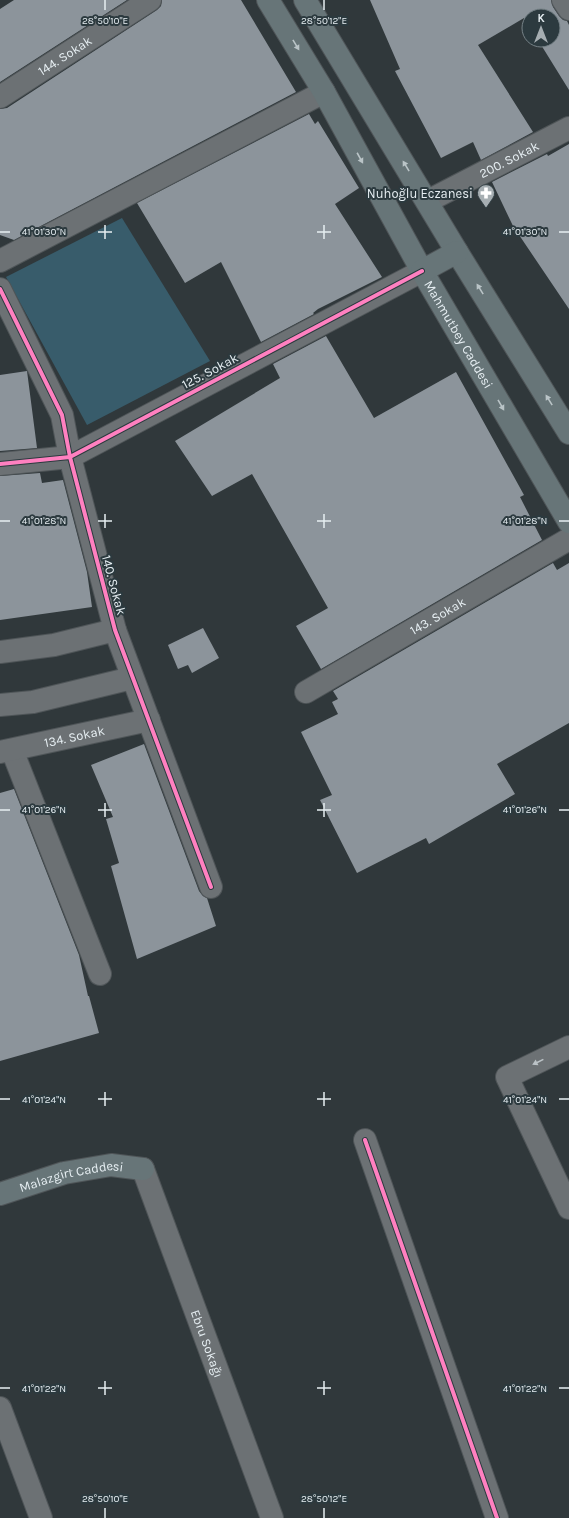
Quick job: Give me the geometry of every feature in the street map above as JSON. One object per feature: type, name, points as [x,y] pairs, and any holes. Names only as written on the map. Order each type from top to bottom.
[{"type":"main road","name":"Mahmutbey Caddesi","points":[[268,0],[324,92],[422,271],[569,522]]},
{"type":"main road","points":[[306,0],[569,433]]},
{"type":"main road","points":[[422,271],[458,252]]},
{"type":"main road","name":"Malazgirt Caddesi","points":[[0,1194],[64,1173],[112,1165],[143,1169]]},
{"type":"street","name":"144. Sokak","points":[[0,97],[150,0]]},
{"type":"street","points":[[563,0],[569,10]]},
{"type":"street","points":[[0,261],[324,92]]},
{"type":"street","name":"200. Sokak","points":[[428,200],[569,128]]},
{"type":"street","name":"125. Sokak","points":[[0,464],[70,456],[422,271]]},
{"type":"street","name":"140. Sokak","points":[[0,289],[62,415],[70,456],[115,630],[211,887]]},
{"type":"street","name":"143. Sokak","points":[[306,692],[569,539]]},
{"type":"street","points":[[0,652],[54,645],[115,630]]},
{"type":"street","points":[[0,705],[33,702],[132,678]]},
{"type":"street","name":"134. Sokak","points":[[6,751],[149,720]]},
{"type":"street","points":[[6,751],[100,974]]},
{"type":"street","points":[[569,1047],[507,1077],[569,1208]]},
{"type":"street","points":[[365,1140],[497,1518]]},
{"type":"street","name":"Ebru Sokağı","points":[[143,1169],[272,1518]]},
{"type":"street","points":[[0,1408],[41,1518]]},
{"type":"shaded area","points":[[122,218],[210,361],[87,425],[6,277]]},
{"type":"building","points":[[14,0],[127,0],[0,82],[0,9]]},
{"type":"building","points":[[162,0],[241,0],[296,92],[14,240],[0,235],[0,109],[7,108],[157,10],[161,6]]},
{"type":"building","points":[[370,0],[551,0],[554,8],[521,8],[521,20],[478,45],[533,132],[481,160],[473,142],[441,158],[395,71],[400,69]]},
{"type":"building","points":[[561,18],[567,21],[569,25],[569,90],[543,48],[561,48]]},
{"type":"building","points":[[309,114],[315,124],[318,121],[359,188],[335,204],[382,277],[318,309],[313,313],[314,314],[261,342],[221,262],[185,283],[137,203]]},
{"type":"building","points":[[569,144],[569,309],[513,226],[492,182],[547,154],[548,156]]},
{"type":"building","points":[[326,336],[374,418],[456,372],[524,495],[520,497],[542,540],[321,669],[296,626],[328,608],[252,474],[212,496],[175,441],[280,378],[273,364]]},
{"type":"building","points":[[27,371],[37,448],[0,451],[0,375]]},
{"type":"building","points":[[40,473],[42,483],[63,480],[87,572],[92,607],[0,620],[0,476]]},
{"type":"building","points":[[553,563],[557,570],[569,563],[569,723],[497,764],[515,794],[429,844],[426,838],[357,873],[320,800],[332,795],[301,732],[338,714],[332,702],[338,699],[333,691]]},
{"type":"building","points":[[203,628],[219,658],[192,673],[188,665],[178,669],[168,645]]},
{"type":"building","points":[[144,744],[199,891],[207,898],[216,926],[137,959],[111,866],[119,863],[106,819],[113,817],[91,765]]},
{"type":"building","points":[[14,789],[79,955],[88,996],[99,1033],[0,1061],[0,793]]},
{"type":"cycle path","points":[[0,464],[70,457],[422,271]]},
{"type":"cycle path","points":[[0,289],[62,415],[70,457],[115,630],[211,887]]},
{"type":"cycle path","points":[[365,1140],[497,1518]]},
{"type":"place","name":"Nuhoğlu Eczanesi","points":[[486,208]]}]
